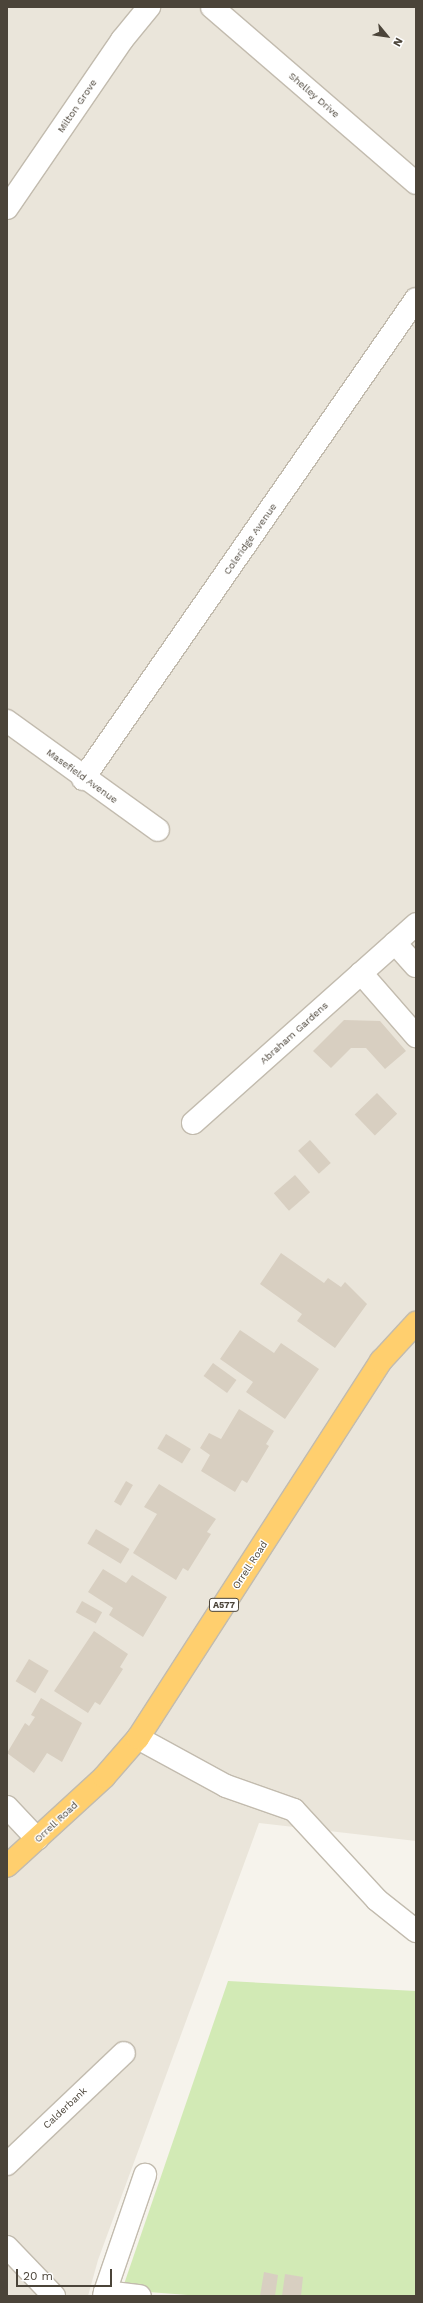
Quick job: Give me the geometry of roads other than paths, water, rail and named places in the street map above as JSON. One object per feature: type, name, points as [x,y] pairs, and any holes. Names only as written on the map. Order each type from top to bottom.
[{"type":"highway","name":"Orrell Road","points":[[7,1866],[104,1777],[138,1738],[381,1361],[416,1324]]},
{"type":"street","name":"Milton Grove","points":[[7,208],[126,34],[149,7]]},
{"type":"street","name":"Shelley Drive","points":[[212,7],[416,184]]},
{"type":"street","name":"Coleridge Avenue","points":[[83,779],[416,299]]},
{"type":"street","name":"Masefield Avenue","points":[[7,721],[83,779],[158,830]]},
{"type":"street","name":"Abraham Gardens","points":[[193,1123],[416,924]]},
{"type":"street","points":[[395,943],[416,966]]},
{"type":"street","points":[[361,974],[416,1036]]},
{"type":"street","points":[[138,1738],[226,1786],[294,1810],[377,1900],[416,1932]]},
{"type":"street","points":[[7,1807],[37,1839]]},
{"type":"street","name":"Calderbank","points":[[7,2164],[124,2053]]},
{"type":"street","points":[[140,2296],[105,2294],[144,2175]]},
{"type":"street","points":[[7,2247],[54,2296]]}]
